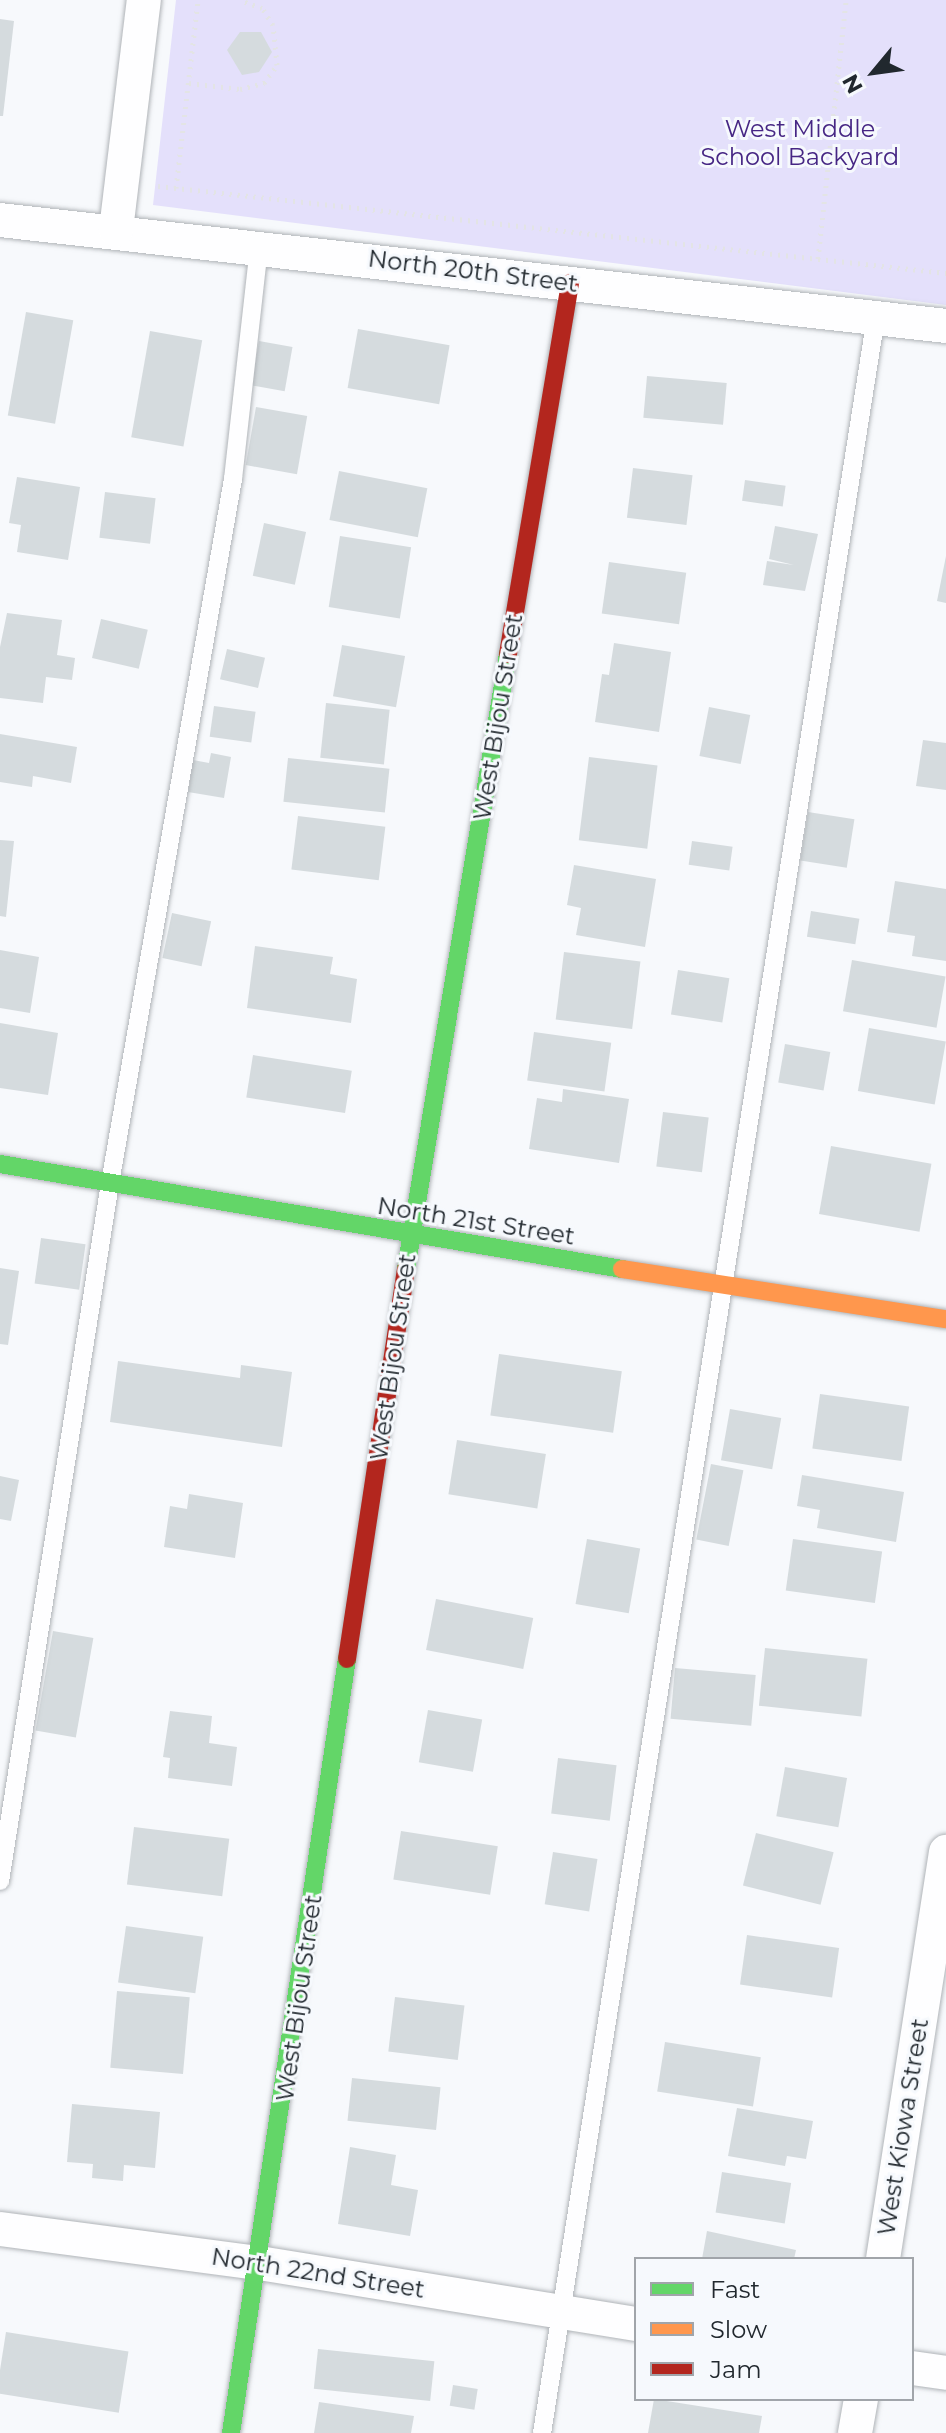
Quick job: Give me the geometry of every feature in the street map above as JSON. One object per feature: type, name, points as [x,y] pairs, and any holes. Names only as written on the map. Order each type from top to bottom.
[{"type":"street","points":[[116,230],[144,0]]},
{"type":"street","name":"North 20th Street","points":[[0,220],[259,246],[946,326]]},
{"type":"street","name":"West Bijou Street","points":[[231,2433],[259,2263],[411,1236],[570,283]]},
{"type":"street","name":"North 21st Street","points":[[0,1164],[411,1236],[946,1319]]},
{"type":"street","name":"West Kiowa Street","points":[[883,2257],[946,1852]]},
{"type":"street","name":"North 22nd Street","points":[[0,2229],[259,2263],[634,2324]]},
{"type":"street","points":[[914,2368],[946,2373]]},
{"type":"street","points":[[855,2433],[861,2401]]},
{"type":"lane","points":[[0,1881],[110,1183],[233,479],[259,246]]},
{"type":"lane","points":[[542,2433],[726,1285],[876,318]]},
{"type":"path","points":[[176,188],[198,0]]},
{"type":"path","points":[[188,83],[240,89],[264,83],[277,65],[273,25],[262,8],[240,0]]},
{"type":"path","points":[[818,259],[846,0]]},
{"type":"path","points":[[122,180],[946,273]]},
{"type":"green space","name":"West Middle School Backyard","points":[[176,0],[946,0],[946,305],[153,205]]},
{"type":"building","points":[[0,19],[14,21],[3,116],[0,116]]},
{"type":"building","points":[[240,32],[261,32],[272,52],[259,72],[242,75],[227,50]]},
{"type":"building","points":[[26,312],[73,320],[55,424],[8,415]]},
{"type":"building","points":[[358,329],[450,345],[439,404],[348,388]]},
{"type":"building","points":[[150,331],[202,340],[183,447],[131,437]]},
{"type":"building","points":[[259,341],[292,347],[285,391],[251,385]]},
{"type":"building","points":[[647,376],[727,383],[723,425],[643,418]]},
{"type":"building","points":[[256,407],[307,416],[297,474],[246,465]]},
{"type":"building","points":[[633,468],[693,475],[686,525],[627,518]]},
{"type":"building","points":[[339,471],[427,488],[418,537],[329,520]]},
{"type":"building","points":[[17,477],[80,487],[68,560],[17,552],[21,525],[9,523]]},
{"type":"building","points":[[745,480],[786,486],[783,507],[742,501]]},
{"type":"building","points":[[105,492],[156,498],[150,544],[99,538]]},
{"type":"building","points":[[264,523],[306,532],[295,585],[253,576]]},
{"type":"building","points":[[775,526],[818,534],[805,591],[763,585],[767,561],[794,565],[769,559]]},
{"type":"building","points":[[340,536],[411,547],[400,618],[329,607]]},
{"type":"building","points":[[946,556],[946,603],[937,601]]},
{"type":"building","points":[[609,562],[686,573],[679,624],[602,613]]},
{"type":"building","points":[[7,613],[62,620],[57,655],[75,658],[72,680],[46,677],[43,703],[0,698],[0,647]]},
{"type":"building","points":[[101,619],[148,630],[139,669],[92,658]]},
{"type":"building","points":[[614,643],[671,652],[659,732],[595,722],[602,674],[609,675]]},
{"type":"building","points":[[342,645],[405,656],[396,707],[333,696]]},
{"type":"building","points":[[227,649],[265,658],[258,688],[220,679]]},
{"type":"building","points":[[326,703],[390,710],[384,764],[320,758]]},
{"type":"building","points":[[214,706],[256,712],[251,743],[210,737]]},
{"type":"building","points":[[709,707],[750,715],[741,764],[699,756]]},
{"type":"building","points":[[0,734],[77,747],[71,783],[33,776],[32,787],[0,782]]},
{"type":"building","points":[[923,740],[946,743],[946,790],[916,786]]},
{"type":"building","points":[[211,753],[231,757],[224,798],[188,792],[193,760],[209,763]]},
{"type":"building","points":[[589,757],[657,765],[647,849],[579,840]]},
{"type":"building","points":[[288,758],[389,769],[385,812],[283,802]]},
{"type":"building","points":[[808,812],[854,819],[847,868],[800,860]]},
{"type":"building","points":[[298,816],[385,827],[379,880],[291,870]]},
{"type":"building","points":[[0,840],[14,841],[6,917],[0,916]]},
{"type":"building","points":[[692,841],[733,847],[729,870],[689,865]]},
{"type":"building","points":[[574,865],[656,879],[645,947],[576,935],[581,908],[567,905]]},
{"type":"building","points":[[895,881],[946,889],[946,961],[912,956],[915,936],[887,932]]},
{"type":"building","points":[[811,911],[859,919],[855,944],[807,937]]},
{"type":"building","points":[[172,913],[211,921],[202,966],[162,958]]},
{"type":"building","points":[[255,946],[333,957],[330,974],[357,979],[351,1023],[247,1008]]},
{"type":"building","points":[[0,950],[39,957],[30,1013],[0,1008]]},
{"type":"building","points":[[564,952],[640,961],[632,1029],[556,1019]]},
{"type":"building","points":[[852,960],[946,976],[937,1028],[843,1011]]},
{"type":"building","points":[[678,970],[729,978],[722,1023],[671,1014]]},
{"type":"building","points":[[0,1023],[58,1033],[48,1095],[0,1088]]},
{"type":"building","points":[[869,1028],[946,1042],[935,1105],[858,1091]]},
{"type":"building","points":[[534,1032],[611,1043],[604,1091],[527,1081]]},
{"type":"building","points":[[785,1044],[830,1052],[824,1090],[778,1082]]},
{"type":"building","points":[[253,1055],[352,1071],[345,1113],[246,1097]]},
{"type":"building","points":[[563,1089],[629,1099],[619,1163],[529,1149],[537,1098],[562,1102]]},
{"type":"building","points":[[663,1112],[709,1118],[702,1172],[656,1167]]},
{"type":"building","points":[[831,1146],[931,1164],[919,1232],[819,1214]]},
{"type":"building","points":[[41,1238],[86,1244],[79,1290],[35,1284]]},
{"type":"building","points":[[0,1268],[19,1271],[8,1345],[0,1344]]},
{"type":"building","points":[[499,1354],[622,1371],[613,1433],[490,1415]]},
{"type":"building","points":[[118,1361],[240,1378],[241,1365],[292,1372],[282,1447],[110,1422]]},
{"type":"building","points":[[820,1394],[909,1407],[901,1461],[812,1448]]},
{"type":"building","points":[[730,1409],[781,1418],[772,1469],[721,1460]]},
{"type":"building","points":[[457,1440],[546,1454],[537,1508],[448,1494]]},
{"type":"building","points":[[711,1464],[743,1470],[729,1546],[696,1540]]},
{"type":"building","points":[[802,1475],[904,1492],[896,1542],[817,1528],[820,1510],[797,1506]]},
{"type":"building","points":[[0,1476],[19,1480],[11,1521],[0,1519]]},
{"type":"building","points":[[189,1494],[243,1503],[235,1558],[164,1547],[170,1506],[187,1509]]},
{"type":"building","points":[[587,1539],[640,1548],[629,1613],[576,1604]]},
{"type":"building","points":[[793,1539],[882,1552],[875,1603],[786,1590]]},
{"type":"building","points":[[436,1599],[533,1618],[523,1669],[426,1650]]},
{"type":"building","points":[[53,1631],[93,1638],[76,1738],[35,1730]]},
{"type":"building","points":[[765,1648],[867,1659],[861,1716],[759,1706]]},
{"type":"building","points":[[675,1668],[756,1675],[751,1726],[671,1719]]},
{"type":"building","points":[[428,1710],[482,1720],[473,1772],[419,1762]]},
{"type":"building","points":[[170,1711],[212,1716],[209,1743],[237,1747],[232,1786],[168,1778],[170,1758],[163,1757]]},
{"type":"building","points":[[558,1758],[617,1765],[610,1821],[551,1814]]},
{"type":"building","points":[[785,1767],[847,1778],[838,1827],[776,1816]]},
{"type":"building","points":[[134,1827],[229,1839],[222,1896],[127,1885]]},
{"type":"building","points":[[401,1831],[498,1846],[490,1895],[393,1879]]},
{"type":"building","points":[[756,1833],[834,1852],[821,1905],[743,1885]]},
{"type":"building","points":[[553,1852],[597,1859],[589,1911],[545,1904]]},
{"type":"building","points":[[126,1926],[203,1937],[195,1993],[118,1982]]},
{"type":"building","points":[[747,1935],[839,1948],[832,1997],[740,1985]]},
{"type":"building","points":[[117,1991],[190,1997],[183,2074],[110,2068]]},
{"type":"building","points":[[395,1997],[464,2006],[458,2060],[388,2052]]},
{"type":"building","points":[[665,2042],[761,2057],[753,2107],[657,2091]]},
{"type":"building","points":[[352,2078],[441,2087],[436,2130],[348,2121]]},
{"type":"building","points":[[72,2104],[160,2112],[155,2168],[124,2165],[123,2181],[92,2178],[93,2164],[67,2162]]},
{"type":"building","points":[[737,2108],[813,2121],[806,2159],[787,2156],[785,2166],[728,2156]]},
{"type":"building","points":[[350,2147],[396,2155],[391,2185],[418,2190],[410,2236],[338,2224]]},
{"type":"building","points":[[722,2172],[791,2183],[785,2223],[716,2212]]},
{"type":"building","points":[[707,2231],[796,2250],[794,2257],[702,2257]]},
{"type":"building","points":[[6,2332],[128,2351],[119,2413],[0,2394]]},
{"type":"building","points":[[318,2349],[434,2361],[430,2401],[314,2389]]},
{"type":"building","points":[[453,2385],[478,2389],[474,2410],[450,2406]]},
{"type":"building","points":[[654,2401],[762,2416],[759,2433],[648,2433]]},
{"type":"building","points":[[319,2402],[414,2416],[411,2433],[314,2433]]},
{"type":"traffic: fast","points":[[406,1269],[508,654]]},
{"type":"traffic: fast","points":[[0,1164],[622,1269]]},
{"type":"traffic: fast","points":[[231,2433],[347,1659]]},
{"type":"traffic: slow","points":[[622,1269],[946,1319]]},
{"type":"traffic: jam","points":[[508,654],[570,283]]},
{"type":"traffic: jam","points":[[347,1659],[406,1269]]}]
